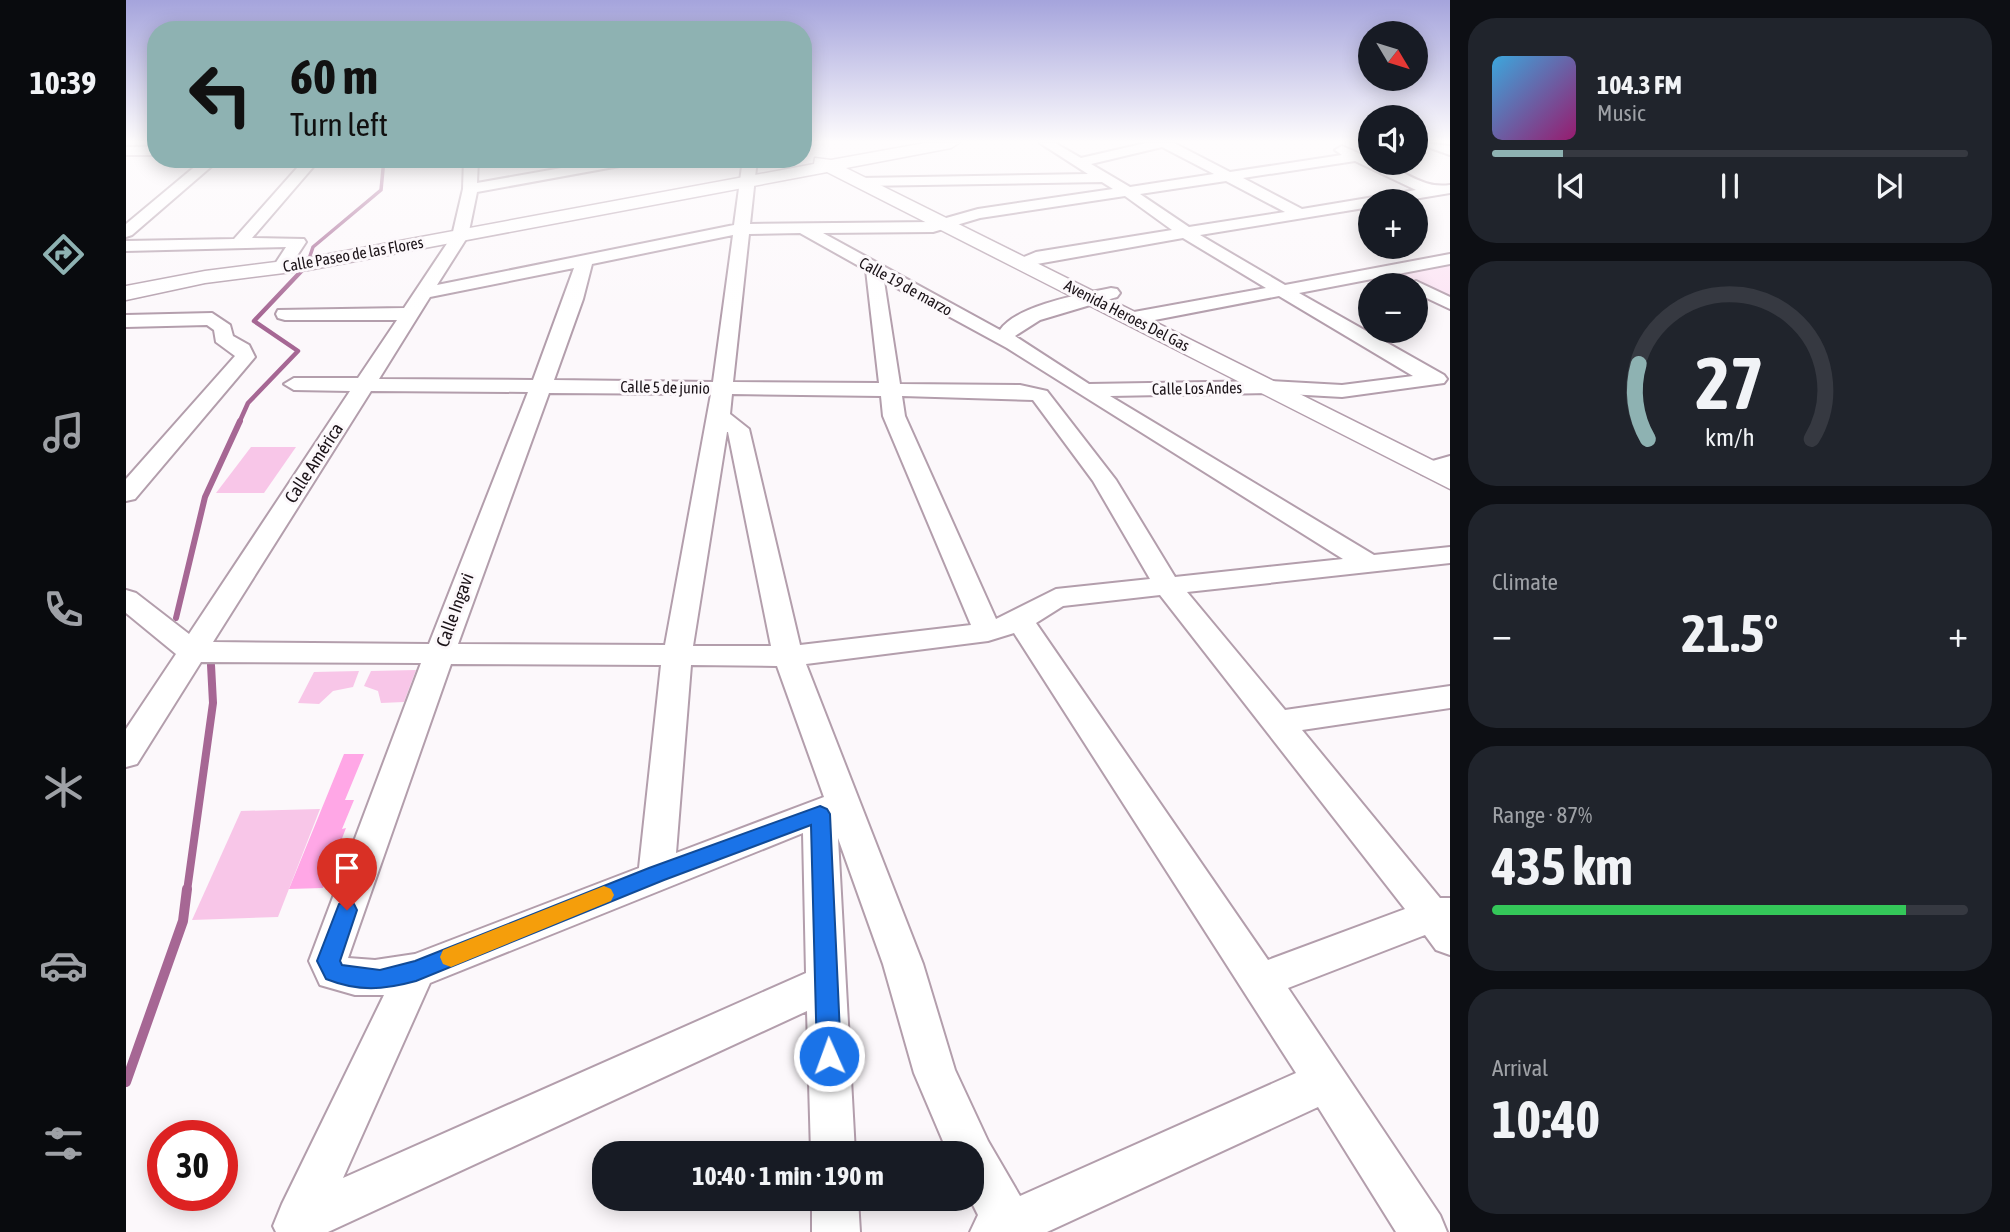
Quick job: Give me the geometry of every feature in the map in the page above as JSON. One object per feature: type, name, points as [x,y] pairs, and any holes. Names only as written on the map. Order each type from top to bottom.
[{"type":"street","points":[[126,232],[164,200]]},
{"type":"street","points":[[238,243],[276,200]]},
{"type":"street","name":"Calle América","points":[[126,755],[425,293],[460,236],[468,200]]},
{"type":"street","name":"Calle Paseo de las Flores","points":[[126,293],[460,236],[615,200]]},
{"type":"street","points":[[656,874],[677,657],[721,402],[744,200]]},
{"type":"street","name":"Avenida Heroes Del Gas","points":[[907,200],[1143,316],[1269,387],[1445,468]]},
{"type":"street","points":[[425,293],[740,229],[950,223],[978,215],[1073,200]]},
{"type":"street","points":[[1140,200],[1192,237],[1280,289],[1441,378]]},
{"type":"street","points":[[1275,200],[1318,223]]},
{"type":"street","points":[[1038,264],[1192,237],[1298,212],[1375,200]]},
{"type":"street","points":[[1428,204],[1447,200]]},
{"type":"street","points":[[1038,264],[1192,237],[1358,216]]},
{"type":"street","name":"Calle 19 de marzo","points":[[803,229],[1009,343],[1368,562]]},
{"type":"street","points":[[126,246],[298,242],[281,267]]},
{"type":"street","points":[[1143,316],[1450,259]]},
{"type":"street","name":"Calle Ingavi","points":[[416,971],[380,980],[349,977],[334,972],[328,961],[539,385],[574,299],[584,261]]},
{"type":"street","points":[[874,268],[894,416],[1004,626],[1260,981],[1423,1232]]},
{"type":"street","points":[[1386,270],[1391,273]]},
{"type":"street","points":[[126,286],[197,279]]},
{"type":"street","points":[[1428,293],[1450,304]]},
{"type":"street","points":[[1009,343],[1005,334],[1014,324],[1102,295]]},
{"type":"street","points":[[285,314],[410,314]]},
{"type":"street","name":"Avenida Heroes Del Gas","points":[[1143,316],[1307,389],[1445,468]]},
{"type":"street","points":[[126,494],[246,357],[242,349],[223,338],[223,329],[212,319],[127,322]]},
{"type":"street","name":"Calle Los Andes","points":[[1087,390],[1269,387],[1342,391],[1441,378]]},
{"type":"street","name":"Calle 5 de junio","points":[[294,383],[539,385],[721,402],[889,391],[1035,393],[1046,398],[1104,480],[1166,584]]},
{"type":"street","points":[[721,402],[738,429],[788,656],[832,809],[903,964],[935,1073],[964,1141]]},
{"type":"street","points":[[126,599],[192,652],[788,656],[1004,626],[1056,598],[1368,562],[1448,557]]},
{"type":"street","points":[[1166,584],[1276,723],[1443,922],[1260,981]]},
{"type":"street","points":[[1276,723],[1450,697]]},
{"type":"street","points":[[297,1226],[416,971],[656,874],[832,809]]},
{"type":"street","points":[[832,809],[827,983],[833,1141]]},
{"type":"street","points":[[297,1226],[827,983]]},
{"type":"street","points":[[984,1184],[1006,1229],[1326,1081]]},
{"type":"street","points":[[835,1211],[836,1232]]},
{"type":"shaded area","points":[[1450,263],[1450,301],[1428,290],[1428,273],[1401,273]]},
{"type":"shaded area","points":[[251,447],[296,447],[264,493],[216,493]]},
{"type":"shaded area","points":[[416,670],[404,702],[381,703],[378,691],[364,686],[371,671]]},
{"type":"shaded area","points":[[359,671],[353,687],[333,691],[319,704],[298,703],[314,672]]},
{"type":"shaded area","points":[[320,809],[278,917],[192,920],[241,811]]},
{"type":"building","points":[[344,754],[364,754],[345,800],[354,800],[323,888],[289,889]]},
{"type":"waterway","points":[[307,265],[313,247],[368,200]]},
{"type":"waterway","points":[[239,423],[248,403],[298,351],[254,321],[308,264]]},
{"type":"waterway","points":[[176,618],[205,497],[240,421]]},
{"type":"waterway","points":[[187,891],[213,703],[211,665]]},
{"type":"waterway","points":[[126,1082],[183,921],[187,889]]},
{"type":"slow traffic","points":[[451,957],[604,895]]},
{"type":"route","points":[[347,910],[328,961],[334,972],[349,977],[380,980],[416,971],[656,874],[820,814],[829,1056]]}]
